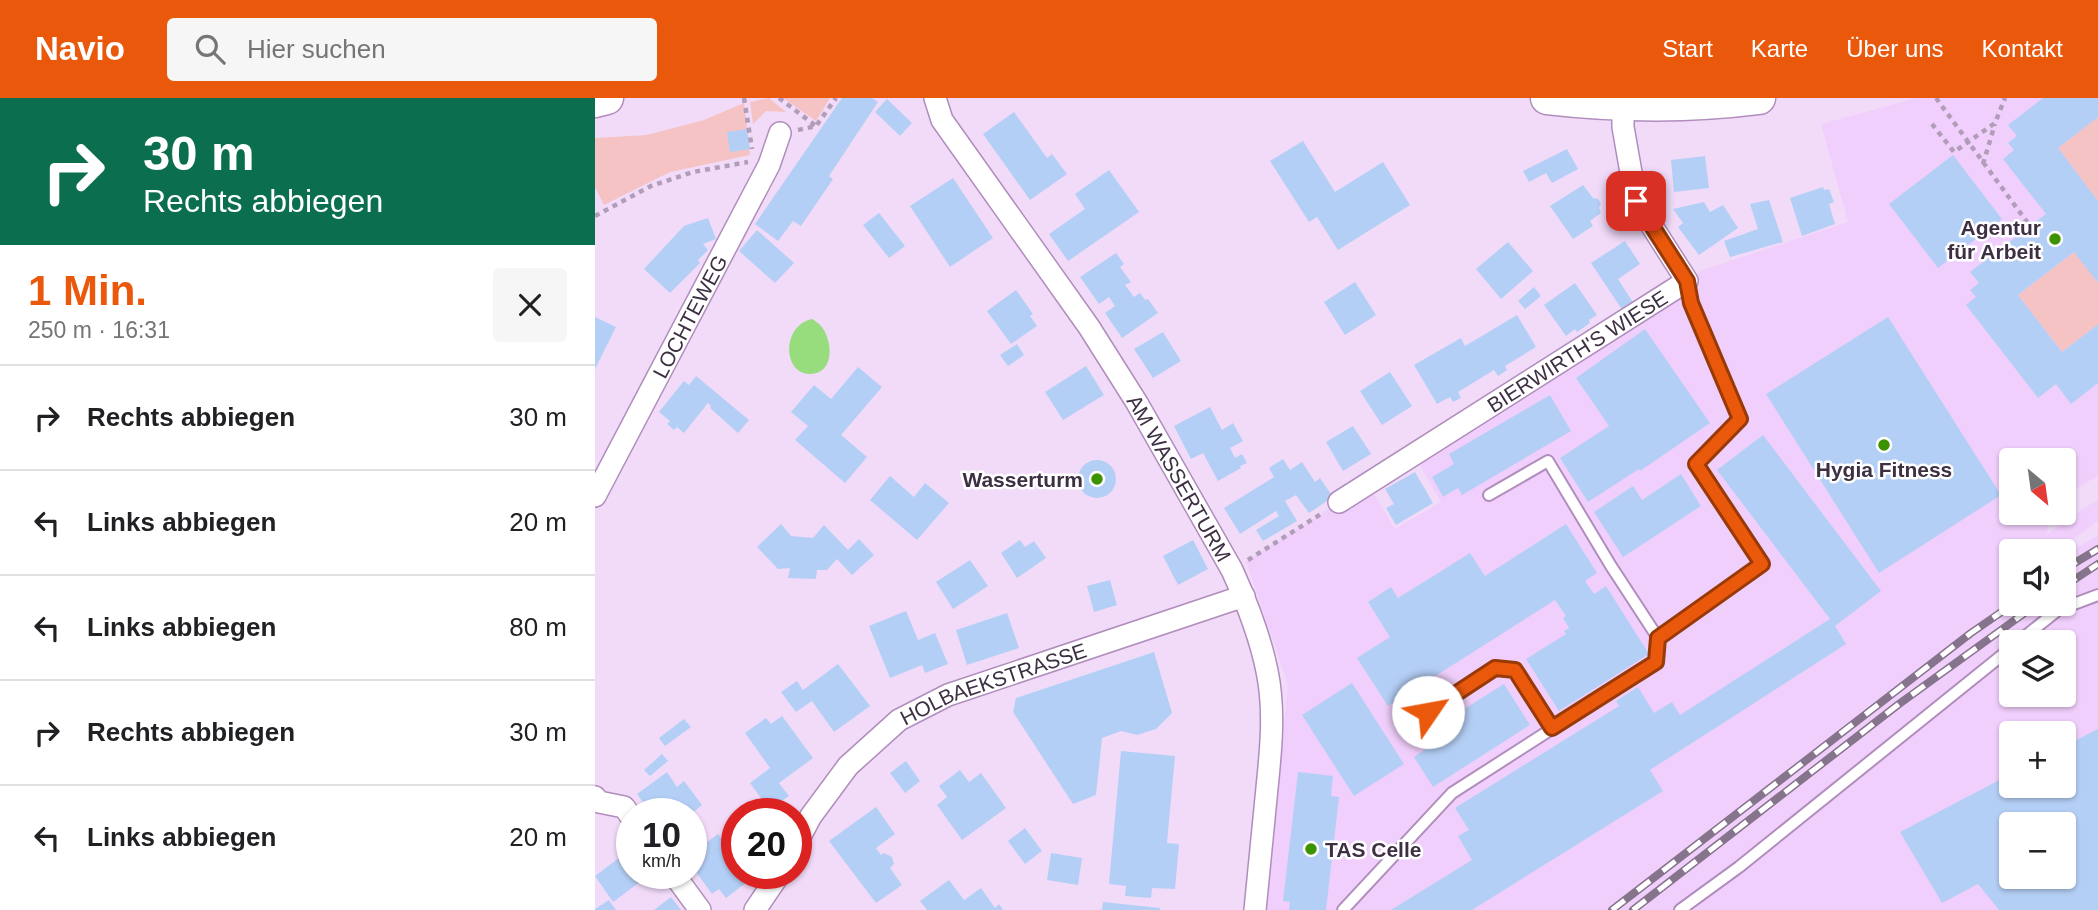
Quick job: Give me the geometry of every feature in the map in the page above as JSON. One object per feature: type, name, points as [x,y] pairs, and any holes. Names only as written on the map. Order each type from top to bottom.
[{"type":"main road","points":[[595,100],[607,98]]},
{"type":"main road","points":[[1547,98],[1679,104],[1759,98]]},
{"type":"street","name":"AM WASSERTURM","points":[[935,98],[942,120],[1089,327],[1130,392],[1232,570],[1244,596],[1267,672],[1272,714],[1255,910]]},
{"type":"street","name":"BIERWIRTH'S WIESE","points":[[1339,502],[1687,281],[1636,201],[1623,127],[1623,103]]},
{"type":"street","name":"LOCHTEWEG","points":[[595,496],[769,165],[780,133]]},
{"type":"street","name":"HOLBAEKSTRASSE","points":[[812,815],[848,766],[899,720],[948,695],[1244,596]]},
{"type":"street","points":[[596,802],[616,806]]},
{"type":"street","points":[[685,889],[700,910]]},
{"type":"street","points":[[755,910],[769,889]]},
{"type":"lane","points":[[1658,638],[1762,564],[1696,464],[1740,419],[1691,303],[1687,281]]},
{"type":"lane","points":[[1343,910],[1452,793],[1656,662],[1658,638],[1548,461],[1489,495]]},
{"type":"lane","points":[[2033,630],[2057,610],[2098,595]]},
{"type":"lane","points":[[1679,910],[1739,867],[1999,658]]},
{"type":"lane","points":[[1428,712],[1495,668],[1515,670],[1552,728]]},
{"type":"path","points":[[595,216],[651,187],[693,172],[754,160],[744,98]]},
{"type":"path","points":[[779,98],[816,126]]},
{"type":"path","points":[[780,133],[816,126],[836,98]]},
{"type":"path","points":[[1936,98],[2029,226]]},
{"type":"path","points":[[1983,164],[2005,98]]},
{"type":"path","points":[[1932,124],[1954,152],[1995,123]]},
{"type":"path","points":[[1232,570],[1339,502]]},
{"type":"shaded area","points":[[769,98],[786,112],[766,111],[753,124],[750,102]]},
{"type":"shaded area","points":[[783,98],[830,98],[816,121]]},
{"type":"shaded area","points":[[1917,98],[2098,98],[2098,476],[2076,489],[2076,448],[1999,448],[1999,525],[2048,525],[2047,534],[2060,525],[2076,525],[2076,514],[2098,499],[2098,521],[2073,539],[1999,539],[1999,616],[2076,616],[2076,549],[2098,535],[2098,910],[1266,910],[1288,685],[1246,561],[1368,484],[1395,529],[1441,502],[1414,455],[1703,270],[1848,222],[1821,124]]},
{"type":"shaded area","points":[[744,103],[750,155],[670,172],[604,205],[595,187],[595,138],[647,135],[704,120]]},
{"type":"shaded area","points":[[2098,117],[2098,201],[2058,148]]},
{"type":"shaded area","points":[[2074,252],[2098,283],[2098,324],[2062,352],[2018,295]]},
{"type":"shaded area","points":[[812,319],[825,332],[829,355],[824,368],[818,373],[810,374],[801,372],[795,366],[789,349],[795,331],[802,323]]},
{"type":"building","points":[[842,98],[872,98],[878,102],[829,176],[833,179],[801,226],[793,221],[778,241],[755,224]]},
{"type":"building","name":"Agentur für Arbeit","points":[[2043,98],[2098,98],[2098,117],[2058,148],[2098,201],[2098,283],[2074,252],[2018,295],[2062,352],[2098,324],[2098,383],[2071,404],[2056,384],[2038,398],[1966,305],[1976,297],[1970,290],[1979,283],[1970,272],[2046,214],[2003,159],[2014,150],[2008,143],[2017,136],[2008,125]]},
{"type":"building","points":[[887,99],[912,123],[900,136],[875,112]]},
{"type":"building","points":[[1014,112],[1047,158],[1052,154],[1067,174],[1030,200],[983,134]]},
{"type":"building","points":[[747,129],[750,149],[730,152],[727,132]]},
{"type":"building","points":[[1303,141],[1335,192],[1383,162],[1410,205],[1338,250],[1317,217],[1309,222],[1270,161]]},
{"type":"building","points":[[1567,149],[1578,169],[1552,183],[1546,173],[1529,182],[1523,171]]},
{"type":"building","points":[[1953,155],[2002,219],[1938,268],[1889,204]]},
{"type":"building","points":[[1705,156],[1709,188],[1674,192],[1671,160]]},
{"type":"building","points":[[1109,170],[1139,212],[1068,261],[1049,234],[1085,209],[1075,194]]},
{"type":"building","points":[[953,178],[993,238],[950,267],[910,206]]},
{"type":"building","points":[[1583,185],[1593,198],[1598,199],[1601,213],[1590,221],[1593,226],[1573,239],[1550,206]]},
{"type":"building","points":[[1823,187],[1824,190],[1829,189],[1834,202],[1829,204],[1835,224],[1802,236],[1790,198]]},
{"type":"building","points":[[1769,200],[1783,242],[1730,257],[1724,241],[1758,229],[1750,204]]},
{"type":"building","points":[[1704,202],[1710,212],[1723,205],[1738,228],[1699,255],[1678,227],[1683,223],[1673,209]]},
{"type":"building","points":[[879,213],[905,246],[889,258],[863,225]]},
{"type":"building","points":[[708,218],[716,239],[703,244],[708,250],[698,260],[700,263],[670,293],[644,269],[684,226]]},
{"type":"building","points":[[757,230],[794,263],[775,283],[739,251]]},
{"type":"building","points":[[1625,241],[1640,264],[1618,279],[1634,304],[1623,311],[1591,263]]},
{"type":"building","points":[[1508,242],[1533,271],[1501,299],[1476,269]]},
{"type":"building","points":[[1116,253],[1124,264],[1120,267],[1131,282],[1125,285],[1134,297],[1140,293],[1145,300],[1148,299],[1158,313],[1122,338],[1105,313],[1115,306],[1109,297],[1099,304],[1080,277]]},
{"type":"building","points":[[1355,282],[1376,315],[1345,335],[1324,302]]},
{"type":"building","points":[[1575,283],[1597,315],[1577,332],[1575,329],[1566,336],[1544,305]]},
{"type":"building","points":[[1534,287],[1541,296],[1525,309],[1518,301]]},
{"type":"building","points":[[1016,290],[1033,314],[1030,316],[1037,326],[1011,344],[987,311]]},
{"type":"building","points":[[1517,315],[1536,347],[1505,366],[1507,370],[1498,376],[1494,370],[1458,392],[1461,398],[1453,402],[1450,397],[1437,404],[1414,365],[1461,338],[1465,346]]},
{"type":"building","points":[[595,317],[616,327],[595,369]]},
{"type":"building","name":"Hygia Fitness","points":[[1888,317],[1999,492],[1999,496],[1879,573],[1766,394]]},
{"type":"building","points":[[1645,329],[1710,423],[1640,471],[1639,469],[1588,502],[1560,458],[1609,426],[1576,378]]},
{"type":"building","points":[[1163,332],[1181,361],[1153,378],[1134,349]]},
{"type":"building","points":[[1017,344],[1024,355],[1008,366],[1000,355]]},
{"type":"building","points":[[1086,366],[1104,395],[1063,420],[1045,392]]},
{"type":"building","points":[[858,367],[882,387],[841,435],[867,457],[845,483],[795,440],[808,426],[791,412],[814,385],[831,399]]},
{"type":"building","points":[[1390,372],[1412,406],[1382,425],[1360,391]]},
{"type":"building","points":[[696,376],[749,420],[738,433],[710,408],[708,403],[684,433],[667,424],[670,421],[659,412],[684,381],[689,385]]},
{"type":"building","points":[[1550,395],[1571,431],[1462,495],[1458,488],[1443,497],[1432,477],[1454,464],[1449,454]]},
{"type":"building","points":[[1210,407],[1222,430],[1233,423],[1243,441],[1230,448],[1235,458],[1242,454],[1247,463],[1218,481],[1203,453],[1191,459],[1174,426]]},
{"type":"building","points":[[1353,426],[1371,454],[1343,471],[1326,442]]},
{"type":"building","points":[[1763,435],[1881,591],[1835,626],[1846,644],[1650,770],[1663,791],[1472,910],[1391,910],[1472,860],[1458,836],[1469,830],[1455,808],[1619,706],[1616,701],[1638,687],[1654,713],[1672,702],[1680,715],[1830,619],[1717,470]]},
{"type":"building","points":[[1283,459],[1290,470],[1302,462],[1315,482],[1320,478],[1333,497],[1309,513],[1296,495],[1285,501],[1297,521],[1263,541],[1256,530],[1279,516],[1276,511],[1240,534],[1224,508],[1274,477],[1269,468]]},
{"type":"building","name":"Wasserturm","points":[[1097,460],[1111,465],[1116,479],[1111,493],[1097,498],[1083,493],[1078,479],[1083,465]]},
{"type":"building","points":[[1415,472],[1433,503],[1396,525],[1386,508],[1394,504],[1385,489]]},
{"type":"building","points":[[1681,474],[1701,506],[1623,557],[1594,512],[1633,486],[1642,500]]},
{"type":"building","points":[[890,476],[914,497],[925,483],[949,503],[917,540],[870,500]]},
{"type":"building","points":[[781,524],[791,536],[813,538],[824,525],[848,550],[859,539],[874,555],[852,575],[837,559],[827,570],[817,570],[816,579],[788,578],[790,568],[778,569],[757,547]]},
{"type":"building","points":[[1566,524],[1597,573],[1585,581],[1594,594],[1606,586],[1649,654],[1559,711],[1526,659],[1566,634],[1564,631],[1569,628],[1563,618],[1566,616],[1555,600],[1388,706],[1357,658],[1390,637],[1368,602],[1391,587],[1398,598],[1470,553],[1485,576]]},
{"type":"building","points":[[1020,540],[1025,547],[1034,541],[1046,558],[1017,578],[1001,553]]},
{"type":"building","points":[[1193,540],[1208,569],[1178,585],[1163,556]]},
{"type":"building","points":[[970,560],[988,586],[953,609],[936,582]]},
{"type":"building","points":[[1110,580],[1117,605],[1094,612],[1087,586]]},
{"type":"building","points":[[906,611],[918,640],[935,633],[948,664],[925,673],[922,665],[890,678],[869,626]]},
{"type":"building","points":[[1007,613],[1019,648],[967,665],[956,630]]},
{"type":"building","points":[[1154,652],[1172,713],[1156,729],[1137,735],[1121,731],[1102,738],[1096,795],[1073,804],[1013,712],[1016,698]]},
{"type":"building","points":[[838,664],[870,706],[834,732],[812,701],[796,712],[781,692],[797,681],[803,690]]},
{"type":"building","points":[[1352,683],[1404,764],[1354,796],[1302,715]]},
{"type":"building","points":[[1504,684],[1530,725],[1433,787],[1414,757],[1429,747],[1416,727],[1437,714],[1442,723]]},
{"type":"building","points":[[782,716],[813,758],[779,783],[789,796],[786,798],[761,798],[750,783],[770,768],[745,733],[766,718],[771,724]]},
{"type":"building","points":[[684,719],[691,727],[665,746],[659,738]]},
{"type":"building","points":[[2098,729],[2098,910],[1999,910],[1978,884],[1942,903],[1900,832],[1999,780],[1999,798],[2076,798],[2076,740]]},
{"type":"building","points":[[1121,751],[1175,756],[1167,843],[1179,844],[1175,889],[1152,888],[1151,898],[1125,896],[1126,886],[1109,884]]},
{"type":"building","points":[[662,754],[668,761],[650,776],[644,770]]},
{"type":"building","points":[[906,761],[920,781],[905,793],[890,773]]},
{"type":"building","points":[[960,770],[969,782],[981,773],[1006,808],[962,840],[937,805],[947,797],[939,786]]},
{"type":"building","points":[[667,772],[677,787],[684,781],[697,798],[640,798],[637,794]]},
{"type":"building","name":"TAS Celle","points":[[1298,772],[1333,776],[1331,796],[1339,797],[1326,910],[1289,910],[1290,902],[1283,901]]},
{"type":"building","points":[[876,807],[895,834],[876,848],[881,855],[884,853],[892,857],[894,864],[890,868],[902,885],[876,903],[829,841]]},
{"type":"building","points":[[1025,828],[1042,851],[1025,864],[1008,841]]},
{"type":"building","points":[[718,834],[721,838],[721,889],[738,889],[726,898],[719,889],[712,894],[707,887],[707,842]]},
{"type":"building","points":[[1051,853],[1082,858],[1078,885],[1047,880]]},
{"type":"building","points":[[616,860],[616,889],[630,889],[613,902],[595,876]]},
{"type":"building","points":[[949,880],[964,900],[981,888],[995,908],[999,904],[1003,910],[927,910],[920,901]]},
{"type":"building","points":[[671,897],[681,910],[654,910]]},
{"type":"building","points":[[609,900],[616,910],[595,910],[595,909]]},
{"type":"building","points":[[1103,902],[1160,908],[1160,910],[1102,910]]},
{"type":"railway","points":[[2076,562],[2098,549]]},
{"type":"railway","points":[[2076,578],[2098,564]]},
{"type":"railway","points":[[1612,910],[1999,614]]},
{"type":"railway","points":[[1633,910],[1899,704],[2020,616]]},
{"type":"place","name":"Agentur für Arbeit","points":[[2055,239]]},
{"type":"place","name":"Hygia Fitness","points":[[1884,445]]},
{"type":"place","name":"Wasserturm","points":[[1097,479]]},
{"type":"place","name":"TAS Celle","points":[[1311,849]]},
{"type":"route","points":[[1428,712],[1495,668],[1515,670],[1552,728],[1656,662],[1658,638],[1762,564],[1696,464],[1740,419],[1691,303],[1687,281],[1636,201]]}]
